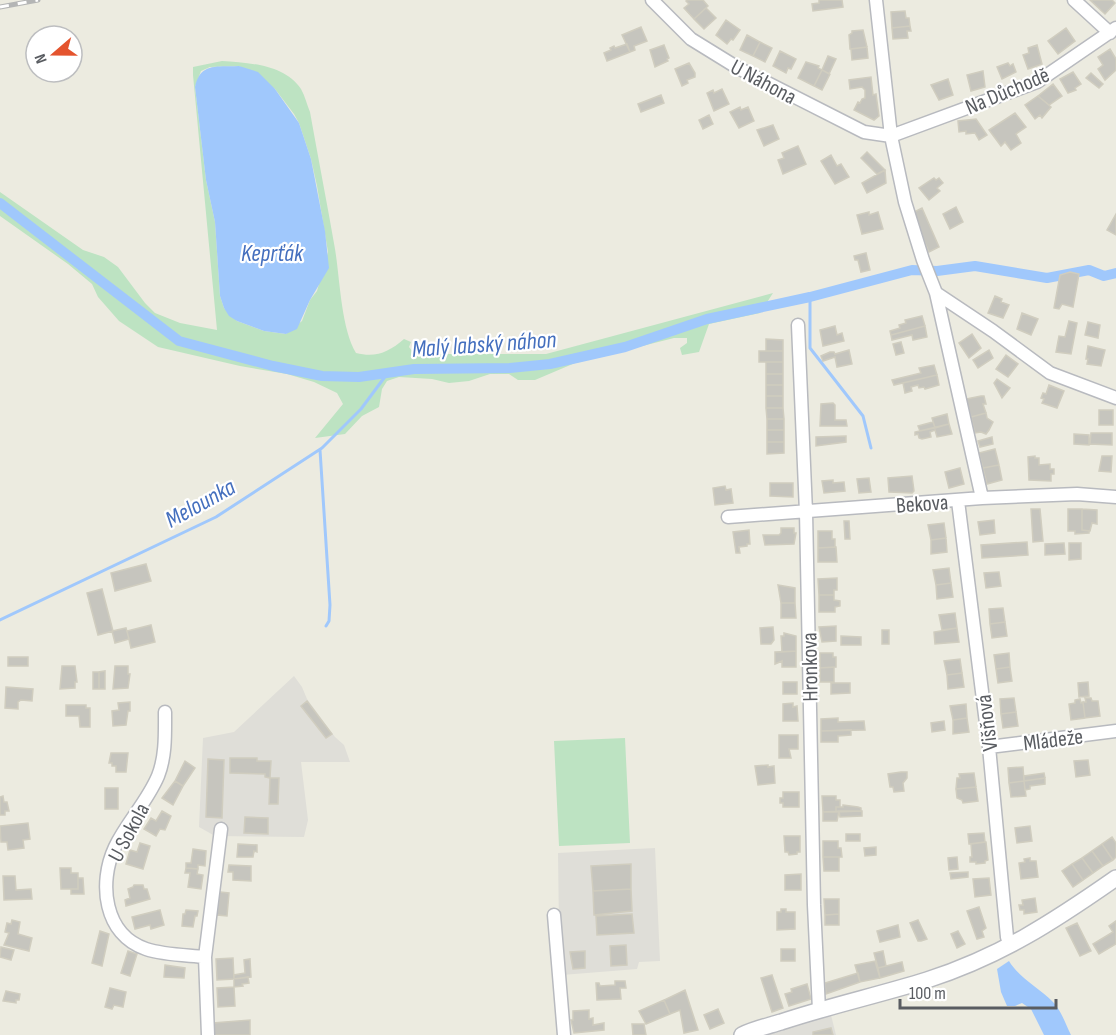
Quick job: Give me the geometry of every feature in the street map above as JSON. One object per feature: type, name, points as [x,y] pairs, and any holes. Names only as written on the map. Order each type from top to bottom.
[{"type":"street","name":"U Náhona","points":[[652,0],[691,39],[738,69],[864,132],[891,136]]},
{"type":"street","points":[[876,0],[891,136],[905,202],[936,293],[982,498]]},
{"type":"street","points":[[1074,0],[1113,31]]},
{"type":"street","name":"Na Důchodě","points":[[891,136],[1037,82],[1113,31]]},
{"type":"street","points":[[936,293],[1050,373],[1116,398]]},
{"type":"street","name":"Hronkova","points":[[798,325],[806,512],[814,905],[819,1010]]},
{"type":"street","name":"Bekova","points":[[728,516],[982,498],[1077,494],[1116,497]]},
{"type":"street","name":"Višňová","points":[[958,501],[989,747],[1007,937],[1010,946]]},
{"type":"street","name":"U Sokola","points":[[165,712],[164,750],[159,774],[115,846],[107,872],[106,897],[115,923],[132,943],[156,952],[205,957]]},
{"type":"street","name":"Mládeže","points":[[989,747],[1116,731]]},
{"type":"street","points":[[208,1035],[205,957],[221,829]]},
{"type":"street","points":[[742,1035],[819,1010],[924,981],[983,958],[1010,946],[1055,920],[1116,878]]},
{"type":"street","points":[[554,915],[564,1035]]},
{"type":"shaded area","points":[[294,676],[307,699],[335,737],[344,745],[350,762],[301,762],[308,820],[304,837],[215,836],[199,827],[203,738],[234,732]]},
{"type":"shaded area","points":[[655,848],[660,961],[639,962],[637,969],[562,975],[558,853]]},
{"type":"shaded area","points":[[831,1015],[836,1035],[766,1035],[775,1031]]},
{"type":"green space","points":[[222,61],[265,66],[285,74],[301,89],[310,112],[335,249],[344,317],[356,353],[370,355],[382,353],[404,339],[411,342],[409,347],[413,352],[420,354],[546,354],[773,293],[760,313],[709,324],[699,352],[682,355],[680,348],[687,343],[687,338],[674,338],[575,363],[535,380],[518,380],[509,374],[490,374],[469,381],[449,383],[432,379],[399,377],[387,381],[382,389],[379,407],[362,416],[345,434],[315,438],[343,404],[337,393],[314,382],[287,374],[158,347],[119,321],[98,297],[92,284],[68,264],[0,216],[0,192],[83,250],[104,257],[118,267],[155,313],[180,323],[217,330],[193,67]],"holes":[[[239,66],[275,89],[299,123],[311,159],[328,252],[317,291],[310,300],[302,321],[286,334],[264,331],[237,321],[224,308],[220,296],[215,222],[206,180],[195,87],[201,71],[210,67]]]},
{"type":"green space","points":[[625,738],[630,843],[559,846],[554,741]]},
{"type":"water","name":"Keprťák","points":[[217,66],[239,66],[258,72],[275,89],[299,123],[311,159],[325,231],[329,268],[310,300],[297,329],[286,334],[264,331],[237,321],[229,316],[220,296],[215,222],[206,180],[195,87],[197,79],[206,70]]},
{"type":"water","points":[[1009,961],[1018,973],[1056,1005],[1071,1035],[1044,1035],[1031,1009],[1022,1003],[1007,1006],[1001,992],[997,969]]},
{"type":"building","points":[[687,0],[703,0],[708,6],[694,19],[684,8],[689,4]]},
{"type":"building","points":[[819,0],[842,0],[843,7],[813,11],[812,4],[819,3]]},
{"type":"building","points":[[1090,0],[1112,0],[1115,3],[1105,14]]},
{"type":"building","points":[[706,8],[716,18],[704,29],[694,19]]},
{"type":"building","points":[[905,11],[910,26],[892,28],[891,12]]},
{"type":"building","points":[[726,20],[740,30],[727,44],[716,35]]},
{"type":"building","points":[[910,26],[911,31],[907,31],[908,38],[893,39],[892,28]]},
{"type":"building","points":[[641,27],[647,41],[634,46],[635,50],[630,52],[622,35]]},
{"type":"building","points":[[1066,28],[1075,41],[1058,54],[1048,41]]},
{"type":"building","points":[[863,30],[867,47],[850,49],[849,35],[852,31]]},
{"type":"building","points":[[747,35],[760,42],[753,56],[740,50]]},
{"type":"building","points":[[760,42],[772,48],[765,62],[753,56]]},
{"type":"building","points":[[627,44],[630,52],[607,61],[604,53],[614,46],[615,48]]},
{"type":"building","points":[[664,45],[668,61],[655,67],[650,50]]},
{"type":"building","points":[[1037,45],[1042,64],[1028,69],[1023,55],[1029,53],[1028,48]]},
{"type":"building","points":[[867,47],[868,58],[852,60],[851,49]]},
{"type":"building","points":[[1110,49],[1116,59],[1116,70],[1105,80],[1098,69],[1103,65],[1098,57]]},
{"type":"building","points":[[780,51],[796,59],[786,73],[773,66]]},
{"type":"building","points":[[828,56],[836,59],[829,74],[822,70]]},
{"type":"building","points":[[806,62],[819,66],[818,68],[822,70],[814,86],[798,78]]},
{"type":"building","points":[[689,63],[695,77],[687,80],[688,83],[682,86],[675,69]]},
{"type":"building","points":[[1008,63],[1010,66],[1013,64],[1016,72],[1002,79],[997,67]]},
{"type":"building","points":[[822,70],[830,74],[822,90],[814,86]]},
{"type":"building","points":[[983,71],[985,87],[971,91],[967,75]]},
{"type":"building","points":[[1073,72],[1081,84],[1075,88],[1076,90],[1068,93],[1060,79]]},
{"type":"building","points":[[1091,73],[1103,84],[1099,88],[1086,78]]},
{"type":"building","points":[[871,77],[879,116],[874,120],[854,110],[858,102],[860,103],[865,98],[865,90],[862,87],[850,89],[849,80]]},
{"type":"building","points":[[948,79],[953,95],[939,100],[931,85]]},
{"type":"building","points":[[1053,84],[1062,96],[1049,105],[1038,96]]},
{"type":"building","points":[[722,89],[729,104],[714,111],[707,93],[713,90],[714,93]]},
{"type":"building","points":[[661,95],[664,103],[641,112],[638,104]]},
{"type":"building","points":[[1038,96],[1051,107],[1042,118],[1040,115],[1035,119],[1025,105]]},
{"type":"building","points":[[740,107],[741,110],[748,107],[754,121],[739,128],[730,112]]},
{"type":"building","points":[[1015,113],[1026,127],[1016,134],[1021,143],[1011,150],[1005,142],[1001,146],[989,130]]},
{"type":"building","points":[[709,115],[713,124],[703,129],[699,120]]},
{"type":"building","points":[[976,119],[987,135],[979,140],[975,133],[959,132],[958,121]]},
{"type":"building","points":[[773,125],[779,139],[764,146],[757,130]]},
{"type":"building","points":[[798,146],[806,164],[783,174],[778,160],[784,158],[782,153]]},
{"type":"building","points":[[867,152],[885,170],[877,174],[861,158]]},
{"type":"building","points":[[831,155],[837,166],[841,164],[849,177],[835,184],[821,161]]},
{"type":"building","points":[[885,170],[886,183],[867,193],[862,183]]},
{"type":"building","points":[[934,178],[936,180],[939,178],[943,183],[937,188],[940,191],[929,200],[919,188]]},
{"type":"building","points":[[956,207],[963,222],[950,229],[943,214]]},
{"type":"building","points":[[922,208],[939,247],[929,252],[912,213]]},
{"type":"building","points":[[869,212],[869,215],[878,212],[883,229],[862,234],[857,215]]},
{"type":"building","points":[[1116,214],[1116,235],[1107,230]]},
{"type":"building","points":[[866,253],[870,270],[861,272],[858,260],[855,260],[854,256]]},
{"type":"building","points":[[1070,272],[1079,274],[1073,307],[1062,304],[1059,309],[1054,308],[1060,275]]},
{"type":"building","points":[[995,296],[1002,299],[1001,302],[1009,305],[1003,318],[988,313]]},
{"type":"building","points":[[1022,313],[1038,319],[1031,335],[1017,329]]},
{"type":"building","points":[[922,316],[925,326],[891,335],[890,331],[900,328],[899,325],[906,323],[905,320]]},
{"type":"building","points":[[1069,321],[1077,323],[1071,354],[1056,352],[1059,336],[1065,337]]},
{"type":"building","points":[[1088,322],[1100,325],[1098,338],[1085,335]]},
{"type":"building","points":[[835,326],[837,335],[842,333],[844,341],[823,346],[820,330]]},
{"type":"building","points":[[925,326],[927,337],[913,340],[912,335],[892,340],[891,335]]},
{"type":"building","points":[[972,334],[981,348],[969,358],[959,343]]},
{"type":"building","points":[[766,339],[783,340],[783,351],[766,351]]},
{"type":"building","points":[[901,342],[904,353],[896,355],[893,344]]},
{"type":"building","points":[[1088,346],[1105,350],[1101,366],[1087,364]]},
{"type":"building","points":[[849,350],[852,364],[837,367],[835,357],[823,361],[821,356],[830,352],[835,354]]},
{"type":"building","points":[[989,350],[993,358],[978,368],[973,360]]},
{"type":"building","points":[[759,351],[783,351],[783,362],[759,362]]},
{"type":"building","points":[[1006,355],[1018,364],[1008,377],[996,369]]},
{"type":"building","points":[[766,362],[783,362],[783,374],[766,374]]},
{"type":"building","points":[[934,365],[937,375],[894,385],[892,380],[921,373],[919,368]]},
{"type":"building","points":[[766,374],[783,374],[783,385],[766,385]]},
{"type":"building","points":[[937,375],[939,385],[925,389],[924,387],[919,388],[918,385],[911,387],[912,391],[905,393],[903,383]]},
{"type":"building","points":[[997,379],[1010,388],[1002,398],[994,383]]},
{"type":"building","points":[[766,385],[783,385],[783,396],[766,396]]},
{"type":"building","points":[[1049,385],[1064,391],[1057,408],[1042,403],[1044,399],[1041,398],[1043,393],[1046,394]]},
{"type":"building","points":[[766,396],[783,396],[783,408],[766,408]]},
{"type":"building","points":[[984,396],[986,404],[983,404],[986,413],[971,417],[966,399]]},
{"type":"building","points":[[833,403],[835,420],[846,420],[847,426],[820,426],[821,404]]},
{"type":"building","points":[[766,408],[783,408],[784,419],[767,419]]},
{"type":"building","points":[[1099,410],[1113,410],[1113,425],[1099,425]]},
{"type":"building","points":[[986,413],[987,418],[993,422],[989,430],[986,434],[975,433],[971,417]]},
{"type":"building","points":[[947,414],[949,424],[935,428],[932,418]]},
{"type":"building","points":[[767,419],[784,419],[784,430],[767,430]]},
{"type":"building","points":[[933,422],[935,428],[920,431],[918,426]]},
{"type":"building","points":[[949,424],[952,434],[937,437],[935,430],[930,432],[931,437],[922,439],[918,434],[915,435],[915,432]]},
{"type":"building","points":[[767,430],[784,430],[784,442],[767,442]]},
{"type":"building","points":[[1091,433],[1112,433],[1112,445],[1090,444]]},
{"type":"building","points":[[1074,434],[1089,435],[1089,445],[1074,444]]},
{"type":"building","points":[[846,436],[846,442],[816,446],[816,437]]},
{"type":"building","points":[[992,437],[993,444],[980,447],[978,441]]},
{"type":"building","points":[[767,442],[784,442],[784,453],[767,454]]},
{"type":"building","points":[[995,449],[999,465],[983,468],[979,453]]},
{"type":"building","points":[[1102,456],[1112,456],[1111,472],[1099,471]]},
{"type":"building","points":[[1028,457],[1039,458],[1039,465],[1050,464],[1050,469],[1054,469],[1051,481],[1029,480]]},
{"type":"building","points":[[999,465],[1002,480],[987,484],[983,468]]},
{"type":"building","points":[[960,468],[964,484],[949,488],[945,472]]},
{"type":"building","points":[[912,476],[914,491],[912,493],[889,492],[888,478]]},
{"type":"building","points":[[869,478],[871,492],[859,493],[857,479]]},
{"type":"building","points":[[833,480],[833,483],[844,482],[845,491],[824,493],[822,481]]},
{"type":"building","points":[[770,483],[793,483],[793,497],[770,496]]},
{"type":"building","points":[[725,486],[726,490],[731,489],[733,503],[715,505],[713,488]]},
{"type":"building","points":[[1031,509],[1040,509],[1043,541],[1033,542]]},
{"type":"building","points":[[1068,509],[1082,509],[1082,530],[1089,531],[1089,533],[1075,534],[1075,531],[1068,531]]},
{"type":"building","points":[[1082,509],[1097,510],[1097,524],[1092,523],[1090,531],[1082,530]]},
{"type":"building","points":[[994,520],[995,533],[980,535],[978,522]]},
{"type":"building","points":[[844,521],[849,521],[850,539],[845,539]]},
{"type":"building","points":[[944,523],[946,538],[931,540],[928,525]]},
{"type":"building","points":[[781,528],[794,528],[794,533],[796,533],[794,544],[765,545],[763,535],[779,535]]},
{"type":"building","points":[[749,530],[750,544],[739,547],[740,553],[736,553],[733,532]]},
{"type":"building","points":[[818,531],[832,531],[835,547],[818,548]]},
{"type":"building","points":[[946,538],[947,552],[931,554],[931,540]]},
{"type":"building","points":[[1027,542],[1028,555],[982,558],[981,545]]},
{"type":"building","points":[[1064,543],[1065,554],[1045,555],[1045,544]]},
{"type":"building","points":[[1069,543],[1081,543],[1081,559],[1069,560]]},
{"type":"building","points":[[836,547],[837,562],[818,562],[818,548]]},
{"type":"building","points":[[146,564],[151,581],[115,591],[111,573]]},
{"type":"building","points":[[949,568],[951,583],[936,585],[933,570]]},
{"type":"building","points":[[999,572],[1001,586],[986,588],[984,573]]},
{"type":"building","points":[[837,578],[837,590],[834,590],[834,595],[819,595],[818,579]]},
{"type":"building","points":[[951,583],[953,597],[937,599],[936,585]]},
{"type":"building","points":[[778,585],[795,588],[795,603],[781,603]]},
{"type":"building","points":[[102,589],[113,631],[98,635],[87,593]]},
{"type":"building","points":[[819,595],[834,595],[834,600],[840,601],[840,606],[835,607],[835,612],[819,612]]},
{"type":"building","points":[[781,603],[795,603],[796,618],[781,618]]},
{"type":"building","points":[[1003,608],[1005,622],[990,624],[989,609]]},
{"type":"building","points":[[955,613],[957,628],[942,630],[939,615]]},
{"type":"building","points":[[1005,622],[1007,636],[992,638],[990,624]]},
{"type":"building","points":[[151,625],[155,642],[131,648],[127,631]]},
{"type":"building","points":[[836,626],[836,641],[822,642],[819,627]]},
{"type":"building","points":[[773,627],[774,640],[771,644],[761,644],[760,628]]},
{"type":"building","points":[[126,628],[129,639],[115,643],[112,631]]},
{"type":"building","points":[[957,628],[959,642],[935,644],[934,632]]},
{"type":"building","points":[[882,630],[889,630],[889,644],[882,644]]},
{"type":"building","points":[[784,633],[796,636],[796,651],[782,652],[781,636],[784,636]]},
{"type":"building","points":[[841,636],[861,637],[861,645],[841,645]]},
{"type":"building","points":[[796,651],[796,667],[782,667],[782,661],[775,664],[775,652]]},
{"type":"building","points":[[820,653],[833,653],[833,657],[836,657],[836,667],[820,668]]},
{"type":"building","points":[[1009,653],[1010,667],[996,669],[994,655]]},
{"type":"building","points":[[8,657],[28,657],[28,666],[8,666]]},
{"type":"building","points":[[960,659],[962,673],[947,675],[944,661]]},
{"type":"building","points":[[62,666],[75,666],[77,682],[75,682],[75,688],[60,689]]},
{"type":"building","points":[[115,666],[128,666],[128,674],[130,674],[128,688],[113,689]]},
{"type":"building","points":[[834,667],[834,682],[820,682],[820,668]]},
{"type":"building","points":[[1010,667],[1012,681],[998,683],[996,669]]},
{"type":"building","points":[[105,671],[105,689],[99,689],[99,672]]},
{"type":"building","points":[[93,672],[99,672],[99,689],[93,689]]},
{"type":"building","points":[[962,673],[964,687],[948,689],[947,675]]},
{"type":"building","points":[[783,682],[797,682],[797,694],[783,694]]},
{"type":"building","points":[[1088,682],[1089,696],[1079,697],[1078,683]]},
{"type":"building","points":[[831,683],[850,683],[850,693],[831,694]]},
{"type":"building","points":[[6,687],[33,689],[32,701],[21,700],[18,702],[18,709],[5,708]]},
{"type":"building","points":[[1014,698],[1016,712],[1001,714],[1000,699]]},
{"type":"building","points":[[1085,698],[1098,701],[1100,716],[1085,718],[1083,702],[1086,702]]},
{"type":"building","points":[[1080,699],[1081,703],[1083,702],[1085,718],[1071,720],[1069,704]]},
{"type":"building","points":[[307,701],[332,734],[326,738],[301,706]]},
{"type":"building","points":[[130,702],[126,725],[113,726],[112,711],[119,710],[118,703]]},
{"type":"building","points":[[793,703],[793,707],[797,706],[798,721],[783,721],[783,704]]},
{"type":"building","points":[[966,704],[967,718],[953,720],[950,706]]},
{"type":"building","points":[[66,705],[86,705],[86,708],[90,708],[90,727],[80,727],[79,716],[66,716]]},
{"type":"building","points":[[1016,712],[1018,726],[1003,728],[1001,714]]},
{"type":"building","points":[[838,718],[838,722],[864,721],[865,730],[821,731],[821,719]]},
{"type":"building","points":[[967,718],[969,732],[953,734],[953,720]]},
{"type":"building","points":[[944,721],[945,730],[932,732],[931,723]]},
{"type":"building","points":[[851,730],[851,735],[838,736],[838,742],[821,742],[821,731]]},
{"type":"building","points":[[779,735],[798,735],[798,749],[789,749],[791,758],[779,758]]},
{"type":"building","points":[[111,753],[128,753],[126,772],[116,772],[116,766],[109,763]]},
{"type":"building","points":[[230,758],[257,758],[257,761],[271,761],[270,778],[265,777],[265,774],[230,773]]},
{"type":"building","points":[[208,759],[224,760],[222,818],[206,817]]},
{"type":"building","points":[[1088,760],[1090,775],[1076,777],[1074,761]]},
{"type":"building","points":[[185,761],[195,768],[183,786],[175,781]]},
{"type":"building","points":[[768,765],[768,767],[774,766],[775,783],[758,785],[755,766]]},
{"type":"building","points":[[1023,767],[1024,781],[1009,783],[1008,768]]},
{"type":"building","points":[[907,772],[907,778],[903,783],[904,791],[894,792],[893,787],[890,787],[888,774]]},
{"type":"building","points":[[974,773],[976,787],[956,789],[959,774]]},
{"type":"building","points":[[1044,773],[1045,778],[1024,781],[1024,776]]},
{"type":"building","points":[[270,778],[279,778],[278,804],[269,804]]},
{"type":"building","points":[[1045,778],[1045,784],[1030,786],[1030,789],[1025,790],[1024,781]]},
{"type":"building","points":[[175,781],[183,786],[173,805],[162,798]]},
{"type":"building","points":[[1024,781],[1026,796],[1011,797],[1009,783]]},
{"type":"building","points":[[976,787],[978,801],[963,803],[957,798],[956,789]]},
{"type":"building","points":[[105,788],[118,788],[118,809],[105,809]]},
{"type":"building","points":[[783,792],[799,792],[799,807],[783,807],[780,798],[783,798]]},
{"type":"building","points":[[3,796],[9,811],[5,811],[5,815],[0,815],[0,797]]},
{"type":"building","points":[[822,796],[836,796],[836,800],[840,800],[840,807],[836,807],[836,812],[823,812]]},
{"type":"building","points":[[843,805],[861,808],[861,811],[836,812],[836,807],[843,807]]},
{"type":"building","points":[[162,811],[171,816],[165,830],[160,829],[156,836],[144,829],[151,818],[156,821]]},
{"type":"building","points":[[839,811],[862,811],[862,816],[840,817]]},
{"type":"building","points":[[839,811],[837,821],[823,821],[823,812]]},
{"type":"building","points":[[245,817],[268,818],[268,834],[244,833]]},
{"type":"building","points":[[28,823],[30,839],[23,840],[24,848],[8,850],[7,842],[1,842],[0,826]]},
{"type":"building","points":[[1030,826],[1032,841],[1017,843],[1015,828]]},
{"type":"building","points":[[984,833],[985,842],[969,844],[968,834]]},
{"type":"building","points":[[846,834],[860,834],[860,841],[846,841]]},
{"type":"building","points":[[784,836],[800,836],[800,852],[789,855],[785,852]]},
{"type":"building","points":[[1112,837],[1116,843],[1116,857],[1113,860],[1102,844]]},
{"type":"building","points":[[823,841],[838,841],[842,857],[823,857]]},
{"type":"building","points":[[986,842],[988,860],[985,863],[976,864],[976,862],[970,862],[971,844]]},
{"type":"building","points":[[140,843],[150,846],[143,869],[126,864],[130,850],[137,852]]},
{"type":"building","points":[[238,844],[257,845],[257,852],[254,851],[253,857],[237,857]]},
{"type":"building","points":[[1102,844],[1113,860],[1103,866],[1092,851]]},
{"type":"building","points":[[876,847],[876,855],[865,856],[864,848]]},
{"type":"building","points":[[193,849],[206,851],[205,866],[198,865],[198,869],[186,868],[186,863],[191,863]]},
{"type":"building","points":[[1092,851],[1103,866],[1093,873],[1082,858]]},
{"type":"building","points":[[823,857],[839,857],[839,871],[824,871]]},
{"type":"building","points":[[957,857],[958,869],[949,870],[948,858]]},
{"type":"building","points":[[1030,858],[1030,861],[1036,861],[1038,877],[1021,879],[1019,863]]},
{"type":"building","points":[[1082,858],[1093,873],[1083,880],[1072,864]]},
{"type":"building","points":[[631,864],[631,889],[593,891],[591,866]]},
{"type":"building","points":[[1072,864],[1083,880],[1073,887],[1062,871]]},
{"type":"building","points":[[229,865],[251,866],[251,881],[233,880],[233,872],[228,872]]},
{"type":"building","points":[[60,868],[71,868],[71,873],[78,873],[78,889],[61,889]]},
{"type":"building","points":[[186,868],[198,869],[197,874],[203,875],[201,889],[188,887],[190,873],[185,873]]},
{"type":"building","points":[[968,872],[968,877],[951,879],[950,873]]},
{"type":"building","points":[[801,874],[801,890],[785,890],[785,875]]},
{"type":"building","points":[[3,876],[15,876],[16,890],[31,889],[32,899],[4,900]]},
{"type":"building","points":[[78,878],[83,878],[84,894],[71,894],[71,889],[78,889]]},
{"type":"building","points":[[989,878],[991,895],[975,897],[973,879]]},
{"type":"building","points":[[134,885],[143,885],[150,899],[126,906],[125,900],[130,898],[128,889]]},
{"type":"building","points":[[631,889],[632,911],[594,915],[593,891]]},
{"type":"building","points":[[220,892],[229,893],[227,916],[217,915]]},
{"type":"building","points":[[1035,898],[1037,912],[1024,914],[1024,910],[1020,910],[1019,905],[1023,905],[1022,900]]},
{"type":"building","points":[[824,899],[839,899],[839,914],[825,915]]},
{"type":"building","points":[[979,907],[986,928],[982,931],[984,937],[977,939],[967,911]]},
{"type":"building","points":[[781,909],[786,909],[786,912],[795,912],[795,929],[777,930],[777,912],[781,912]]},
{"type":"building","points":[[160,910],[164,925],[151,929],[150,925],[135,929],[132,917]]},
{"type":"building","points":[[186,910],[198,911],[193,927],[182,926],[183,914]]},
{"type":"building","points":[[632,914],[634,933],[597,935],[596,916]]},
{"type":"building","points":[[839,914],[839,925],[825,925],[825,915]]},
{"type":"building","points":[[12,920],[20,922],[18,934],[32,938],[29,951],[4,945],[9,933],[5,932],[7,923],[11,924]]},
{"type":"building","points":[[918,920],[927,939],[921,941],[918,941],[910,923]]},
{"type":"building","points":[[1116,921],[1116,944],[1099,954],[1093,944],[1113,932],[1109,926]]},
{"type":"building","points":[[1077,923],[1091,951],[1080,956],[1066,928]]},
{"type":"building","points":[[898,925],[900,937],[880,942],[877,931]]},
{"type":"building","points":[[100,931],[109,934],[102,966],[92,963]]},
{"type":"building","points":[[958,931],[965,944],[957,948],[951,934]]},
{"type":"building","points":[[626,945],[627,965],[611,966],[610,946]]},
{"type":"building","points":[[1,947],[14,950],[11,960],[0,957]]},
{"type":"building","points":[[781,949],[795,949],[795,961],[781,961]]},
{"type":"building","points":[[128,951],[137,954],[130,976],[121,973]]},
{"type":"building","points":[[585,951],[585,968],[573,969],[570,952]]},
{"type":"building","points":[[883,951],[886,966],[878,968],[874,953]]},
{"type":"building","points":[[233,958],[234,979],[217,980],[216,959]]},
{"type":"building","points":[[250,959],[251,977],[234,979],[234,975],[245,973],[244,960]]},
{"type":"building","points":[[875,961],[880,978],[860,982],[855,965]]},
{"type":"building","points":[[902,962],[904,971],[880,978],[878,968]]},
{"type":"building","points":[[165,965],[185,968],[184,978],[164,977]]},
{"type":"building","points":[[858,973],[860,982],[826,994],[825,983]]},
{"type":"building","points":[[772,975],[783,1008],[772,1012],[761,978]]},
{"type":"building","points":[[248,977],[249,983],[234,987],[234,979]]},
{"type":"building","points":[[615,981],[625,981],[626,988],[620,988],[621,999],[597,1000],[596,983],[600,986],[615,985]]},
{"type":"building","points":[[807,984],[811,999],[789,1006],[785,994],[792,992],[791,989]]},
{"type":"building","points":[[234,987],[235,1006],[218,1007],[217,988]]},
{"type":"building","points":[[110,988],[126,992],[123,1007],[114,1005],[112,1009],[105,1007]]},
{"type":"building","points":[[685,990],[698,1030],[684,1033],[680,1010],[670,1014],[664,1000]]},
{"type":"building","points":[[6,991],[20,994],[19,1000],[16,1000],[16,1003],[3,1001]]},
{"type":"building","points":[[664,1000],[670,1014],[646,1024],[639,1011]]},
{"type":"building","points":[[718,1009],[724,1023],[710,1029],[704,1015]]},
{"type":"building","points":[[589,1010],[589,1019],[593,1018],[593,1025],[604,1023],[604,1030],[574,1033],[571,1020],[573,1020],[573,1011]]},
{"type":"building","points":[[250,1020],[250,1035],[214,1035],[213,1023]]},
{"type":"building","points":[[632,1024],[644,1024],[646,1035],[633,1035]]},
{"type":"building","points":[[831,1028],[833,1035],[813,1035],[813,1032]]},
{"type":"waterway","name":"Malý labský náhon","points":[[0,203],[179,341],[273,366],[322,376],[359,377],[414,369],[510,368],[550,364],[625,347],[707,319],[810,297],[912,270],[937,271],[975,266],[1047,278],[1089,270],[1104,276],[1116,273]]},
{"type":"waterway","points":[[810,297],[810,348],[863,416],[871,448]]},
{"type":"waterway","name":"Melounka","points":[[0,620],[216,517],[322,448],[361,409],[387,374]]},
{"type":"waterway","points":[[320,450],[330,605],[329,621],[326,626]]},
{"type":"railway","points":[[0,7],[38,0]]}]
